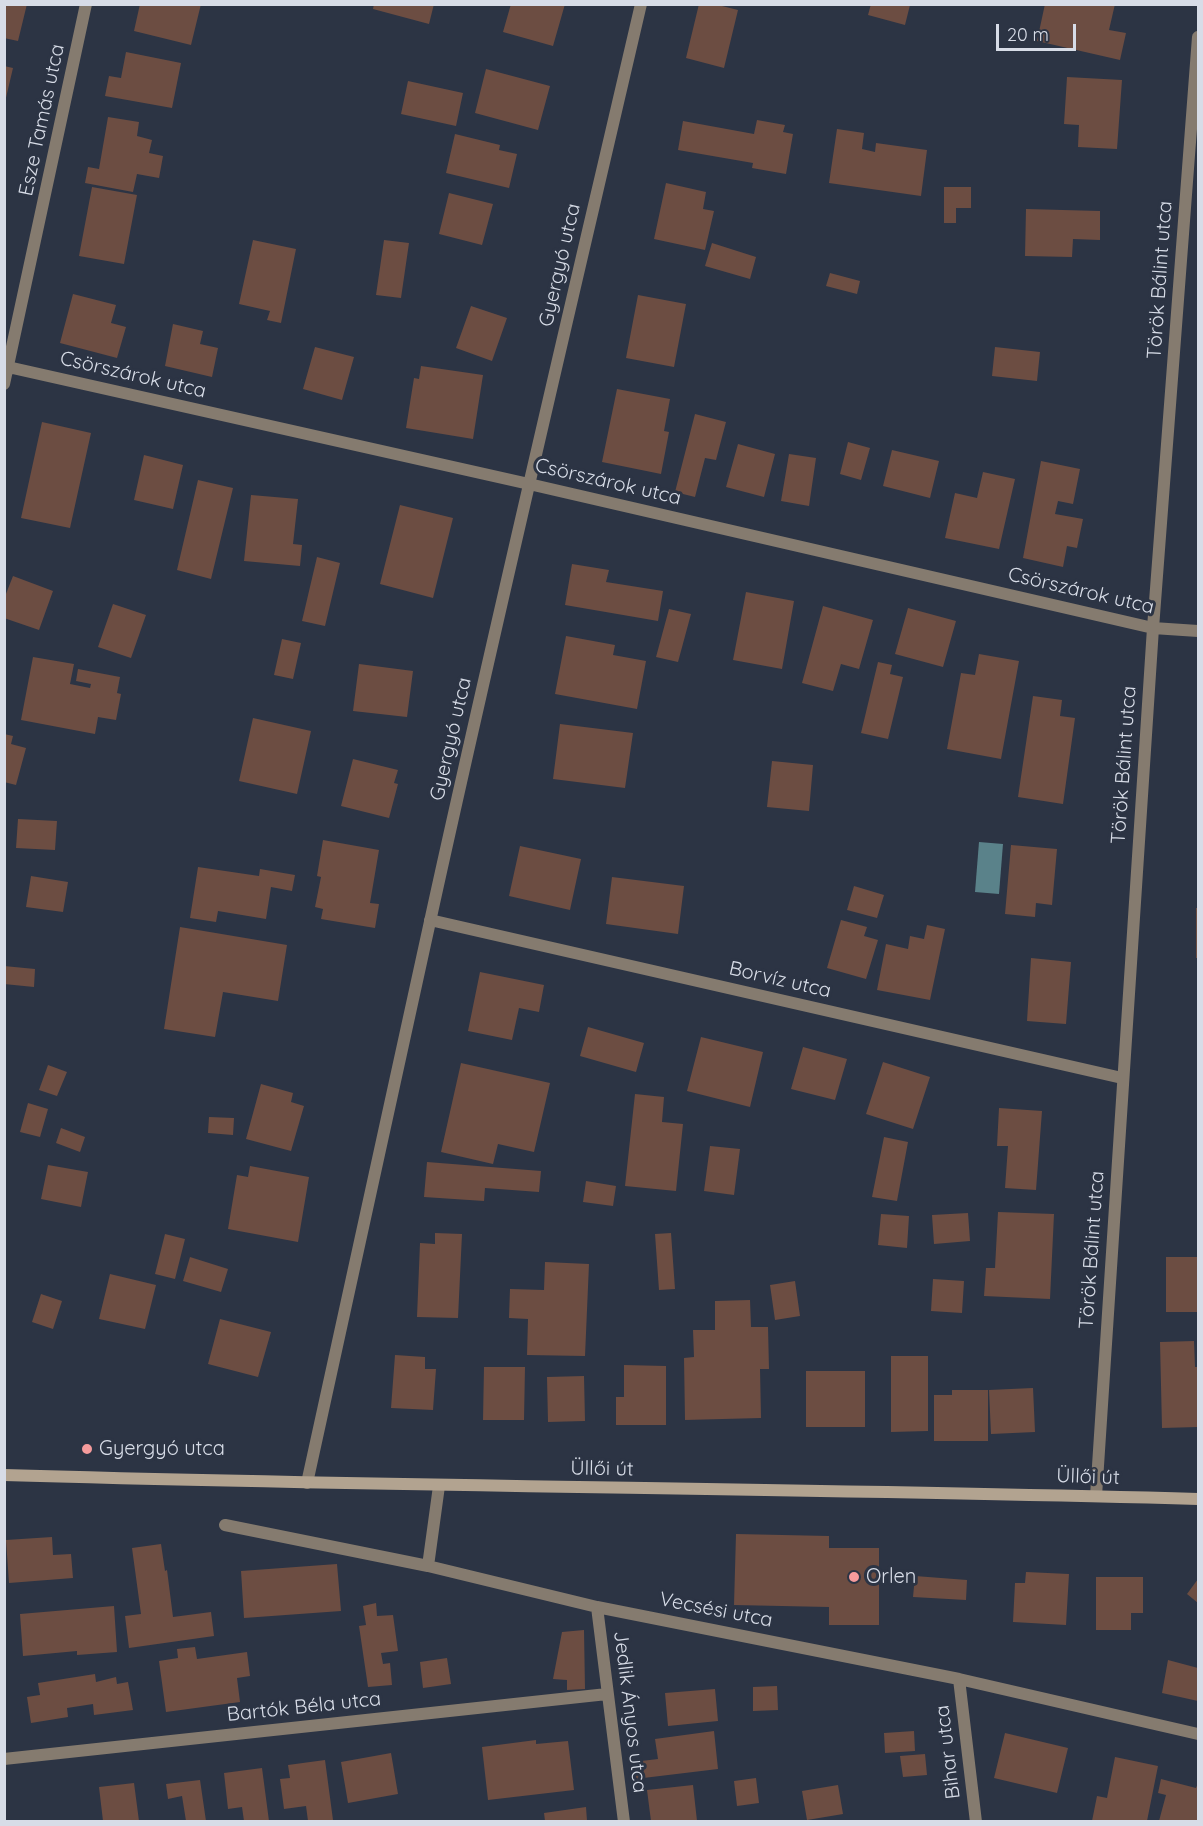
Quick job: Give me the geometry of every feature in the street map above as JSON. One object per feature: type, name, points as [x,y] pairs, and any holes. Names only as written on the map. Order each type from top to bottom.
[{"type":"main road","name":"Üllői út","points":[[4,1475],[439,1486],[1198,1499]]},
{"type":"street","name":"Esze Tamás utca","points":[[4,384],[86,4]]},
{"type":"street","name":"Gyergyó utca","points":[[307,1483],[395,1090],[430,920],[641,4]]},
{"type":"street","name":"Török Bálint utca","points":[[1096,1496],[1153,628],[1198,37]]},
{"type":"street","name":"Csörszárok utca","points":[[8,367],[1153,628],[1198,631]]},
{"type":"street","name":"Borvíz utca","points":[[430,920],[1122,1078]]},
{"type":"street","points":[[428,1566],[439,1486]]},
{"type":"street","name":"Vecsési utca","points":[[225,1525],[428,1566],[597,1607],[959,1678],[1198,1734]]},
{"type":"street","name":"Jedlik Ányos utca","points":[[597,1607],[624,1821]]},
{"type":"street","name":"Bihar utca","points":[[959,1678],[976,1821]]},
{"type":"street","name":"Bartók Béla utca","points":[[4,1759],[607,1694]]},
{"type":"shaded area","points":[[979,842],[1003,844],[999,894],[975,892]]},
{"type":"building","points":[[4,4],[27,4],[18,41],[4,38]]},
{"type":"building","points":[[140,4],[201,4],[191,45],[134,31]]},
{"type":"building","points":[[374,4],[434,4],[429,24],[373,9]]},
{"type":"building","points":[[511,4],[565,4],[553,46],[503,32]]},
{"type":"building","points":[[699,4],[714,4],[738,10],[724,68],[686,58]]},
{"type":"building","points":[[871,4],[910,5],[905,25],[868,15]]},
{"type":"building","points":[[1045,4],[1115,4],[1109,30],[1126,33],[1120,60],[1037,41]]},
{"type":"building","points":[[126,52],[181,63],[172,108],[105,96],[109,76],[121,78]]},
{"type":"building","points":[[4,66],[13,68],[5,102],[4,101]]},
{"type":"building","points":[[486,69],[550,86],[538,130],[475,113]]},
{"type":"building","points":[[1067,77],[1122,80],[1117,149],[1078,147],[1079,125],[1064,124]]},
{"type":"building","points":[[408,81],[463,93],[456,126],[401,114]]},
{"type":"building","points":[[108,117],[139,122],[137,136],[152,140],[149,153],[163,156],[159,178],[137,174],[133,192],[85,183],[88,167],[99,169]]},
{"type":"building","points":[[757,120],[785,125],[783,132],[793,134],[786,174],[752,168],[753,163],[678,150],[683,121],[754,134]]},
{"type":"building","points":[[837,129],[864,133],[862,149],[875,152],[876,143],[927,150],[921,196],[829,183]]},
{"type":"building","points":[[455,134],[500,145],[499,150],[517,154],[509,188],[446,173]]},
{"type":"building","points":[[666,183],[706,192],[703,209],[714,211],[705,250],[654,239]]},
{"type":"building","points":[[92,187],[137,195],[124,264],[79,256]]},
{"type":"building","points":[[944,187],[971,187],[971,208],[956,208],[956,223],[944,223]]},
{"type":"building","points":[[449,193],[493,204],[482,245],[439,234]]},
{"type":"building","points":[[1026,209],[1100,211],[1100,240],[1073,239],[1072,257],[1025,256]]},
{"type":"building","points":[[253,240],[296,249],[281,323],[267,320],[270,311],[239,304]]},
{"type":"building","points":[[384,240],[409,243],[401,298],[376,295]]},
{"type":"building","points":[[712,243],[756,257],[750,279],[705,266]]},
{"type":"building","points":[[830,273],[860,281],[857,294],[826,286]]},
{"type":"building","points":[[73,294],[116,305],[111,323],[126,327],[117,358],[60,343]]},
{"type":"building","points":[[638,295],[686,304],[674,367],[626,358]]},
{"type":"building","points":[[471,306],[507,318],[492,361],[456,348]]},
{"type":"building","points":[[173,324],[203,331],[200,344],[218,348],[212,377],[165,366]]},
{"type":"building","points":[[315,347],[354,357],[342,400],[303,389]]},
{"type":"building","points":[[995,347],[1040,352],[1037,381],[992,376]]},
{"type":"building","points":[[421,366],[483,375],[473,439],[406,428],[414,378],[419,379]]},
{"type":"building","points":[[617,389],[670,399],[664,431],[669,432],[661,474],[602,462]]},
{"type":"building","points":[[695,414],[726,422],[716,460],[705,458],[695,497],[675,492]]},
{"type":"building","points":[[42,422],[91,433],[70,528],[21,518]]},
{"type":"building","points":[[848,442],[870,448],[861,480],[840,474]]},
{"type":"building","points":[[738,444],[775,454],[764,497],[726,487]]},
{"type":"building","points":[[892,450],[939,461],[930,498],[883,486]]},
{"type":"building","points":[[789,454],[816,458],[809,506],[781,501]]},
{"type":"building","points":[[144,455],[183,465],[173,509],[134,500]]},
{"type":"building","points":[[1041,461],[1080,469],[1073,504],[1058,501],[1055,514],[1083,519],[1077,548],[1067,546],[1063,567],[1023,558]]},
{"type":"building","points":[[983,472],[1015,479],[999,549],[945,538],[955,493],[977,498]]},
{"type":"building","points":[[198,480],[233,488],[211,579],[177,570]]},
{"type":"building","points":[[251,495],[298,499],[293,544],[302,545],[300,566],[244,561]]},
{"type":"building","points":[[400,505],[453,518],[433,598],[380,584]]},
{"type":"building","points":[[317,557],[340,563],[325,626],[302,621]]},
{"type":"building","points":[[572,564],[609,570],[606,582],[663,591],[658,621],[565,605]]},
{"type":"building","points":[[13,576],[53,591],[39,630],[4,618],[4,599]]},
{"type":"building","points":[[746,592],[794,601],[782,669],[733,660]]},
{"type":"building","points":[[113,604],[146,615],[131,658],[98,647]]},
{"type":"building","points":[[823,606],[873,620],[859,669],[841,664],[833,691],[802,683]]},
{"type":"building","points":[[908,608],[956,621],[943,667],[895,654]]},
{"type":"building","points":[[669,609],[691,614],[678,662],[656,657]]},
{"type":"building","points":[[566,636],[615,645],[613,655],[646,661],[637,709],[555,694]]},
{"type":"building","points":[[282,639],[301,643],[293,679],[274,675]]},
{"type":"building","points":[[979,654],[1019,661],[1001,759],[947,749],[961,673],[975,675]]},
{"type":"building","points":[[33,657],[74,664],[70,684],[90,688],[91,684],[76,681],[78,669],[120,677],[117,693],[121,694],[116,720],[98,717],[95,734],[21,720]]},
{"type":"building","points":[[878,662],[892,665],[890,674],[903,677],[888,739],[861,733]]},
{"type":"building","points":[[359,664],[413,671],[407,717],[353,711]]},
{"type":"building","points":[[1033,696],[1062,700],[1060,716],[1075,718],[1063,804],[1018,797]]},
{"type":"building","points":[[253,718],[311,731],[297,794],[239,781]]},
{"type":"building","points":[[560,724],[633,733],[625,788],[553,779]]},
{"type":"building","points":[[4,734],[13,736],[11,744],[26,748],[16,785],[4,782]]},
{"type":"building","points":[[353,759],[398,770],[394,783],[398,784],[389,818],[341,806]]},
{"type":"building","points":[[772,761],[813,765],[809,811],[767,807]]},
{"type":"building","points":[[18,819],[57,821],[55,850],[16,848]]},
{"type":"building","points":[[323,840],[379,850],[370,903],[379,904],[375,928],[321,919],[323,909],[315,907],[321,877],[317,876]]},
{"type":"building","points":[[1011,845],[1057,849],[1052,905],[1036,903],[1035,917],[1005,914]]},
{"type":"building","points":[[520,846],[581,859],[570,910],[509,896]]},
{"type":"building","points":[[198,867],[259,876],[260,869],[295,875],[292,891],[271,887],[266,919],[218,911],[216,922],[190,918]]},
{"type":"building","points":[[31,876],[68,882],[63,912],[26,907]]},
{"type":"building","points":[[612,877],[684,886],[678,934],[606,924]]},
{"type":"building","points":[[854,886],[884,895],[877,918],[847,910]]},
{"type":"building","points":[[1196,908],[1198,908],[1198,958],[1196,958]]},
{"type":"building","points":[[841,920],[867,927],[864,936],[878,940],[866,979],[827,968]]},
{"type":"building","points":[[927,925],[945,929],[930,1000],[877,990],[886,944],[908,949],[910,936],[924,939]]},
{"type":"building","points":[[180,927],[287,945],[278,1001],[223,992],[215,1037],[164,1029]]},
{"type":"building","points":[[1031,958],[1071,962],[1066,1024],[1027,1021]]},
{"type":"building","points":[[4,966],[35,969],[34,987],[4,984]]},
{"type":"building","points":[[480,972],[544,985],[539,1012],[519,1008],[512,1040],[468,1031]]},
{"type":"building","points":[[588,1027],[644,1043],[636,1072],[580,1056]]},
{"type":"building","points":[[701,1037],[763,1052],[750,1107],[687,1091]]},
{"type":"building","points":[[803,1047],[847,1059],[835,1100],[791,1089]]},
{"type":"building","points":[[883,1062],[930,1077],[913,1129],[866,1114]]},
{"type":"building","points":[[461,1063],[550,1083],[534,1152],[498,1144],[493,1164],[441,1152]]},
{"type":"building","points":[[48,1065],[67,1072],[57,1096],[39,1090]]},
{"type":"building","points":[[261,1084],[293,1093],[291,1102],[304,1106],[291,1151],[246,1139]]},
{"type":"building","points":[[635,1094],[664,1097],[662,1122],[683,1124],[676,1191],[625,1186]]},
{"type":"building","points":[[28,1103],[48,1109],[40,1137],[20,1132]]},
{"type":"building","points":[[999,1108],[1042,1111],[1036,1190],[1005,1188],[1008,1146],[997,1146]]},
{"type":"building","points":[[209,1117],[234,1118],[233,1135],[208,1133]]},
{"type":"building","points":[[61,1128],[85,1137],[80,1152],[56,1143]]},
{"type":"building","points":[[884,1137],[908,1142],[897,1201],[872,1197]]},
{"type":"building","points":[[710,1146],[740,1149],[734,1195],[704,1191]]},
{"type":"building","points":[[427,1162],[541,1171],[539,1192],[485,1188],[484,1201],[424,1197]]},
{"type":"building","points":[[48,1165],[88,1172],[81,1207],[41,1199]]},
{"type":"building","points":[[250,1166],[309,1177],[298,1242],[228,1229],[237,1175],[248,1177]]},
{"type":"building","points":[[586,1181],[616,1186],[613,1206],[583,1202]]},
{"type":"building","points":[[998,1212],[1054,1214],[1050,1299],[984,1296],[986,1268],[995,1268]]},
{"type":"building","points":[[968,1213],[970,1241],[934,1244],[932,1215]]},
{"type":"building","points":[[881,1214],[909,1216],[907,1248],[878,1245]]},
{"type":"building","points":[[435,1233],[462,1234],[458,1318],[417,1317],[420,1243],[435,1244]]},
{"type":"building","points":[[671,1233],[675,1289],[659,1290],[655,1234]]},
{"type":"building","points":[[165,1234],[185,1239],[175,1279],[155,1274]]},
{"type":"building","points":[[190,1257],[228,1269],[221,1292],[183,1281]]},
{"type":"building","points":[[1166,1257],[1198,1257],[1198,1312],[1166,1312]]},
{"type":"building","points":[[545,1262],[589,1264],[585,1356],[527,1355],[528,1319],[509,1318],[510,1289],[544,1290]]},
{"type":"building","points":[[110,1274],[156,1285],[145,1329],[99,1319]]},
{"type":"building","points":[[933,1279],[964,1281],[962,1313],[931,1311]]},
{"type":"building","points":[[795,1281],[800,1316],[775,1320],[770,1285]]},
{"type":"building","points":[[41,1294],[62,1301],[53,1329],[32,1322]]},
{"type":"building","points":[[750,1300],[751,1327],[768,1327],[769,1369],[760,1369],[761,1418],[685,1420],[684,1358],[694,1357],[693,1330],[715,1330],[715,1301]]},
{"type":"building","points":[[220,1319],[271,1332],[258,1377],[208,1364]]},
{"type":"building","points":[[1194,1341],[1195,1367],[1198,1367],[1198,1427],[1162,1428],[1160,1342]]},
{"type":"building","points":[[395,1355],[425,1357],[425,1369],[436,1369],[433,1410],[391,1408]]},
{"type":"building","points":[[891,1356],[928,1356],[928,1431],[891,1432]]},
{"type":"building","points":[[624,1365],[666,1366],[666,1425],[616,1425],[616,1397],[624,1397]]},
{"type":"building","points":[[484,1367],[525,1367],[524,1420],[483,1420]]},
{"type":"building","points":[[806,1371],[865,1371],[865,1427],[806,1427]]},
{"type":"building","points":[[584,1376],[585,1421],[548,1422],[547,1377]]},
{"type":"building","points":[[1033,1388],[1035,1432],[991,1434],[989,1390]]},
{"type":"building","points":[[952,1390],[988,1390],[988,1441],[934,1441],[934,1395],[952,1395]]},
{"type":"building","points":[[736,1534],[829,1536],[829,1548],[879,1548],[879,1625],[829,1625],[829,1607],[734,1605]]},
{"type":"building","points":[[52,1537],[53,1555],[71,1554],[73,1578],[9,1583],[6,1540]]},
{"type":"building","points":[[161,1544],[173,1617],[211,1612],[214,1636],[129,1648],[125,1616],[141,1614],[132,1548]]},
{"type":"building","points":[[337,1564],[341,1611],[244,1618],[241,1571]]},
{"type":"building","points":[[1026,1572],[1069,1574],[1066,1625],[1013,1622],[1015,1583],[1025,1583]]},
{"type":"building","points":[[915,1576],[967,1580],[966,1600],[913,1597]]},
{"type":"building","points":[[1096,1577],[1143,1577],[1143,1613],[1131,1613],[1131,1630],[1096,1630]]},
{"type":"building","points":[[1198,1579],[1198,1603],[1187,1594]]},
{"type":"building","points":[[376,1603],[377,1616],[393,1615],[398,1651],[381,1653],[383,1664],[390,1663],[392,1685],[368,1687],[359,1626],[366,1625],[363,1606]]},
{"type":"building","points":[[114,1606],[117,1652],[77,1655],[77,1651],[23,1656],[20,1614]]},
{"type":"building","points":[[584,1630],[585,1689],[567,1690],[567,1680],[553,1679],[562,1632]]},
{"type":"building","points":[[195,1647],[197,1659],[247,1652],[250,1676],[237,1678],[240,1702],[166,1712],[159,1661],[178,1658],[177,1649]]},
{"type":"building","points":[[447,1658],[451,1684],[423,1688],[420,1662]]},
{"type":"building","points":[[1168,1660],[1198,1668],[1198,1701],[1162,1693]]},
{"type":"building","points":[[95,1674],[96,1682],[116,1677],[117,1684],[128,1682],[133,1710],[94,1715],[93,1704],[67,1708],[68,1717],[31,1723],[27,1697],[40,1695],[38,1683]]},
{"type":"building","points":[[777,1686],[778,1710],[753,1711],[753,1687]]},
{"type":"building","points":[[715,1689],[718,1721],[668,1726],[665,1693]]},
{"type":"building","points":[[714,1731],[718,1769],[635,1779],[633,1762],[658,1759],[655,1739]]},
{"type":"building","points":[[914,1731],[915,1751],[885,1753],[884,1733]]},
{"type":"building","points":[[1005,1733],[1068,1748],[1057,1793],[994,1778]]},
{"type":"building","points":[[536,1740],[536,1744],[568,1741],[574,1790],[488,1800],[482,1747]]},
{"type":"building","points":[[391,1753],[398,1794],[348,1803],[341,1762]]},
{"type":"building","points":[[925,1754],[927,1775],[903,1777],[900,1756]]},
{"type":"building","points":[[1115,1757],[1158,1766],[1147,1821],[1092,1821],[1097,1796],[1107,1798]]},
{"type":"building","points":[[325,1760],[333,1820],[308,1821],[306,1806],[284,1809],[280,1779],[290,1778],[288,1765]]},
{"type":"building","points":[[262,1768],[269,1821],[244,1821],[242,1807],[228,1809],[224,1773]]},
{"type":"building","points":[[756,1778],[759,1803],[737,1806],[734,1781]]},
{"type":"building","points":[[1161,1779],[1196,1788],[1198,1783],[1198,1821],[1159,1821],[1166,1795],[1158,1793]]},
{"type":"building","points":[[200,1780],[206,1821],[186,1821],[182,1796],[168,1799],[166,1784]]},
{"type":"building","points":[[134,1783],[139,1821],[103,1821],[99,1787]]},
{"type":"building","points":[[693,1785],[697,1821],[651,1821],[647,1790]]},
{"type":"building","points":[[838,1785],[843,1814],[807,1820],[802,1791]]},
{"type":"building","points":[[586,1807],[587,1821],[545,1821],[544,1813]]},
{"type":"place","name":"Gyergyó utca","points":[[87,1449]]},
{"type":"place","name":"Orlen","points":[[854,1577]]}]
